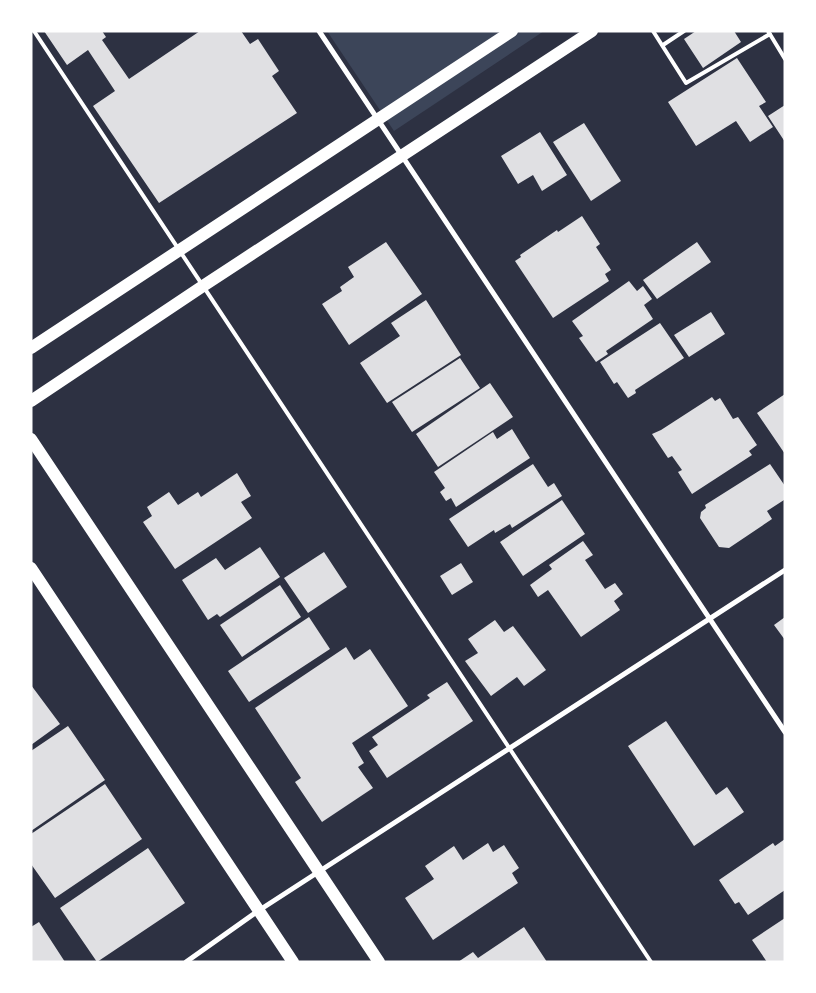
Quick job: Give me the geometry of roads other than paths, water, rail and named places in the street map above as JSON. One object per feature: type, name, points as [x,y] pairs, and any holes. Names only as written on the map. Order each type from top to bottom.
[{"type":"main road","points":[[31,348],[512,31]]},
{"type":"main road","points":[[31,402],[203,286],[592,31]]},
{"type":"main road","points":[[31,439],[379,962]]},
{"type":"main road","points":[[31,568],[293,962]]},
{"type":"street","points":[[319,31],[785,732]]},
{"type":"street","points":[[186,962],[258,911],[785,570]]},
{"type":"lane","points":[[34,31],[651,962]]},
{"type":"lane","points":[[654,31],[686,83],[769,33],[785,59]]},
{"type":"lane","points":[[663,45],[684,31]]}]
